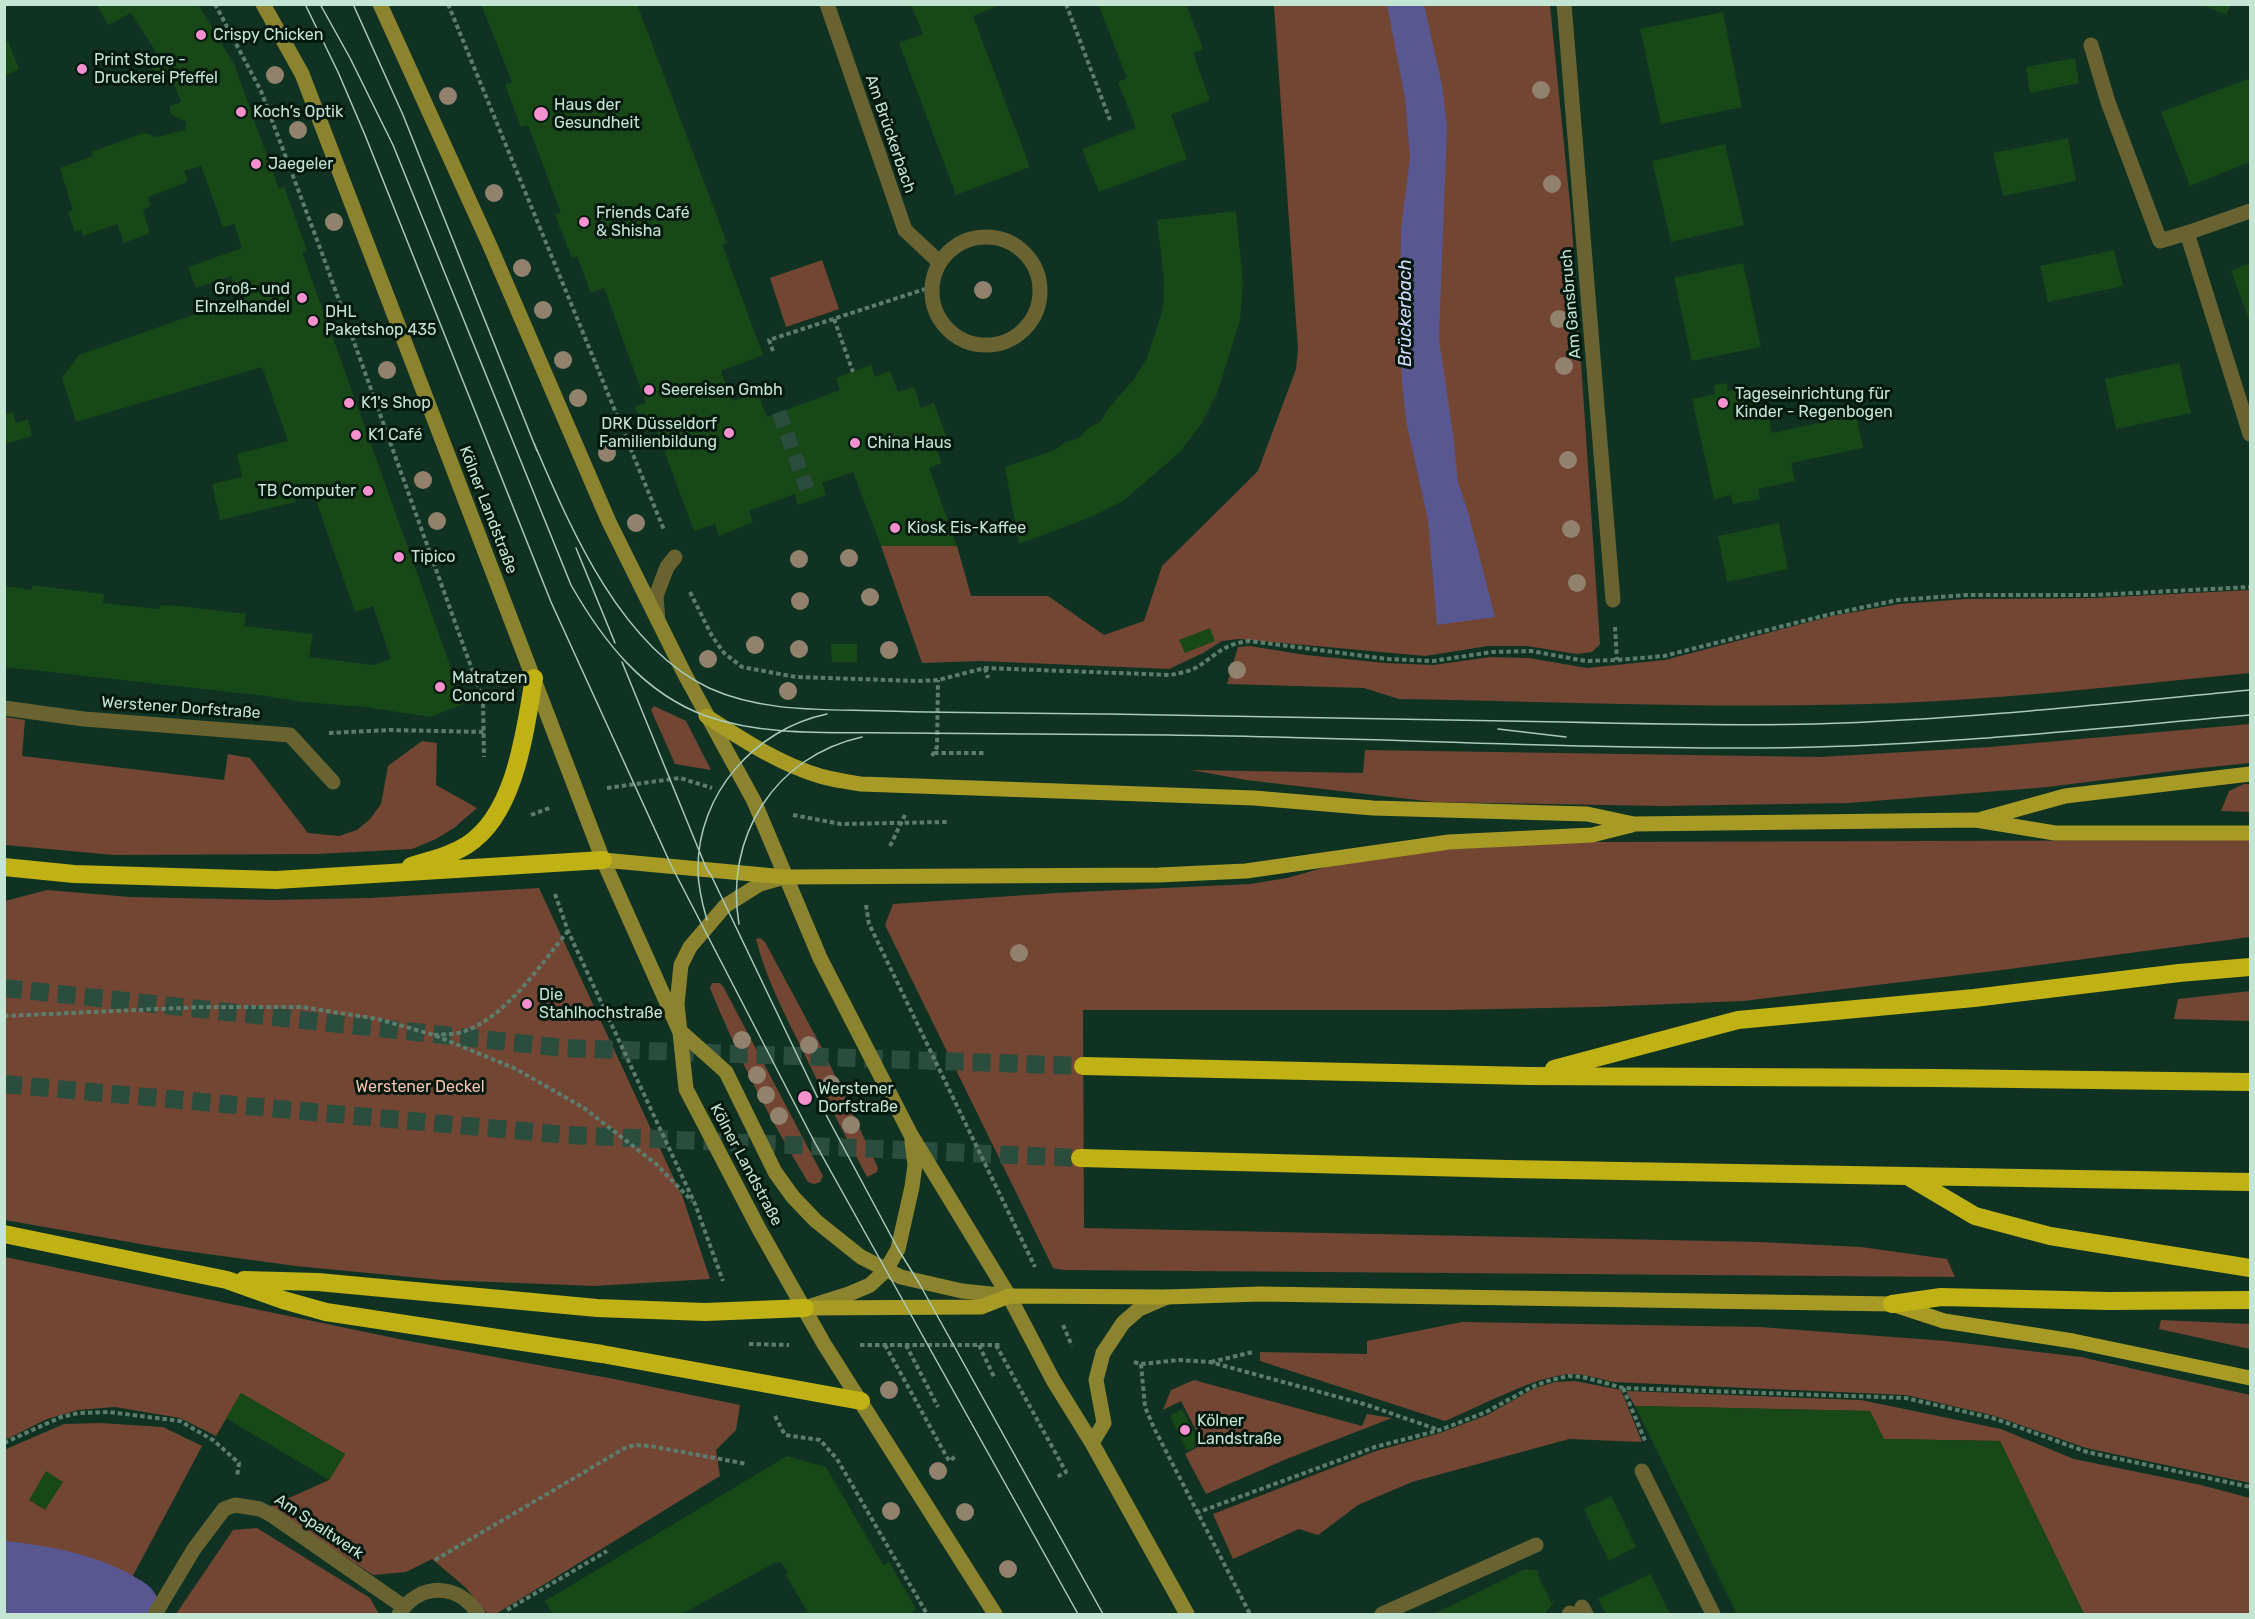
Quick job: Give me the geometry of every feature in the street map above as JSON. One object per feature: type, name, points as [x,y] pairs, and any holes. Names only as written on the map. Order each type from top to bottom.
[{"type":"highway","points":[[383,874],[446,855],[468,845],[497,813],[519,762],[534,678]]},
{"type":"highway","points":[[4,867],[74,874],[253,879],[383,874],[603,860]]},
{"type":"highway","points":[[1529,1076],[1738,1020],[1974,998],[2179,973],[2250,967]]},
{"type":"highway","points":[[1083,1066],[1529,1076],[2250,1082]]},
{"type":"highway","points":[[1080,1158],[1508,1169],[2250,1182]]},
{"type":"highway","points":[[1908,1176],[1975,1216],[2050,1236],[2250,1268]]},
{"type":"highway","points":[[4,1234],[227,1280],[283,1300],[326,1312],[602,1354],[861,1401]]},
{"type":"highway","points":[[227,1280],[318,1282],[597,1308],[735,1312],[805,1308]]},
{"type":"highway","points":[[1892,1304],[1941,1297],[2109,1301],[2250,1300]]},
{"type":"main road","name":"Kölner Landstraße","points":[[263,4],[302,74],[603,860],[679,1030],[726,1072],[775,1172],[793,1197],[816,1221],[861,1257],[886,1270],[919,1282],[962,1292],[1009,1296]]},
{"type":"main road","points":[[380,4],[490,246],[609,522],[706,716],[754,801],[820,958],[910,1135],[1009,1296],[1053,1380],[1092,1443],[1187,1614]]},
{"type":"main road","points":[[706,716],[755,747],[797,767],[820,776],[861,784],[1254,798],[1373,808],[1587,814],[1634,824],[1976,820],[2055,833],[2250,833]]},
{"type":"main road","points":[[1976,820],[2064,796],[2250,774]]},
{"type":"main road","points":[[603,860],[785,877],[1159,875],[1246,871],[1449,842],[1592,835],[1634,824]]},
{"type":"main road","name":"Kölner Landstraße","points":[[785,877],[760,884],[725,906],[690,947],[681,965],[677,1004],[686,1089],[759,1228],[824,1344],[995,1614]]},
{"type":"main road","points":[[805,1308],[870,1285],[886,1270],[898,1249],[912,1187],[915,1165],[910,1135]]},
{"type":"main road","points":[[805,1308],[981,1307],[1009,1296],[1167,1297],[1281,1294],[1892,1304],[1944,1321],[2073,1341],[2250,1377]]},
{"type":"main road","points":[[1092,1443],[1104,1423],[1096,1380],[1103,1353],[1123,1323],[1139,1309],[1167,1297]]},
{"type":"street","name":"Am Brückerbach","points":[[827,4],[905,230],[939,262]]},
{"type":"street","name":"Am Gansbruch","points":[[1564,4],[1613,600]]},
{"type":"street","points":[[2091,45],[2108,102],[2160,241],[2187,234],[2250,210]]},
{"type":"street","points":[[2187,234],[2250,434]]},
{"type":"street","points":[[987,236],[1005,240],[1021,249],[1033,263],[1040,281],[1040,300],[1034,317],[1023,332],[1007,342],[989,346],[970,344],[954,336],[941,323],[933,306],[931,287],[939,262],[952,248],[969,239],[987,236]]},
{"type":"street","points":[[658,621],[656,596],[667,567],[675,557]]},
{"type":"street","name":"Werstener Dorfstraße","points":[[4,708],[84,719],[290,735]]},
{"type":"street","points":[[290,735],[333,782]]},
{"type":"street","points":[[1642,1471],[1713,1614]]},
{"type":"street","points":[[155,1614],[224,1509],[235,1505]]},
{"type":"street","name":"Am Spaltwerk","points":[[235,1505],[260,1509],[273,1516],[402,1611]]},
{"type":"street","points":[[1382,1614],[1536,1545]]},
{"type":"street","points":[[402,1611],[413,1599],[436,1590],[448,1591],[461,1596],[478,1614]]},
{"type":"path","points":[[215,4],[261,91],[483,700],[485,732],[389,730],[290,735]]},
{"type":"path","points":[[448,4],[699,612],[724,653],[742,667],[796,676],[889,681],[938,680],[985,668],[1171,675],[1197,668],[1219,650],[1228,646],[1250,641],[1388,659],[1433,661],[1492,651],[1531,651],[1586,661],[1617,660],[1664,656],[1831,614],[1898,600],[1966,595],[2095,595],[2250,587]]},
{"type":"path","points":[[1066,4],[1110,120]]},
{"type":"path","points":[[772,351],[769,340],[931,287]]},
{"type":"path","points":[[834,318],[853,372]]},
{"type":"path","points":[[985,668],[988,678]]},
{"type":"path","points":[[937,747],[938,680]]},
{"type":"path","points":[[934,753],[986,753]]},
{"type":"path","points":[[608,788],[680,778],[706,786]]},
{"type":"path","points":[[531,825],[528,817],[546,810]]},
{"type":"path","points":[[790,814],[841,824],[947,822]]},
{"type":"path","points":[[894,838],[901,824]]},
{"type":"path","points":[[553,888],[568,931],[695,1204],[735,1312]]},
{"type":"path","points":[[865,902],[869,924],[1036,1268]]},
{"type":"path","points":[[434,1035],[461,1033],[491,1017],[516,993],[568,931]]},
{"type":"path","points":[[4,1016],[203,1007],[302,1007],[378,1019],[434,1035],[516,1068],[584,1108],[656,1164],[695,1204]]},
{"type":"path","points":[[1061,1319],[1072,1346]]},
{"type":"path","points":[[747,1344],[1005,1345]]},
{"type":"path","points":[[885,1345],[949,1461],[956,1456]]},
{"type":"path","points":[[906,1345],[938,1407]]},
{"type":"path","points":[[979,1345],[994,1377]]},
{"type":"path","points":[[996,1345],[1066,1473],[1057,1477]]},
{"type":"path","points":[[1210,1362],[1253,1352]]},
{"type":"path","points":[[1250,1614],[1196,1513],[1145,1407],[1141,1364],[1179,1360],[1210,1362],[1364,1404],[1440,1430]]},
{"type":"path","points":[[1196,1513],[1375,1447],[1440,1430],[1486,1412],[1534,1386],[1569,1376],[1583,1377],[1623,1388],[1906,1398],[1996,1419],[2087,1452],[2250,1487]]},
{"type":"path","points":[[1623,1388],[1654,1462],[1642,1471]]},
{"type":"path","points":[[4,1443],[61,1417],[79,1413],[109,1412],[180,1421],[213,1440],[239,1463],[235,1505]]},
{"type":"path","points":[[784,1435],[820,1440],[837,1459],[927,1614]]},
{"type":"path","points":[[433,1562],[625,1448],[650,1446],[747,1464]]},
{"type":"path","points":[[500,1614],[607,1551]]},
{"type":"green space","points":[[1274,5],[1550,5],[1571,214],[1600,644],[1592,652],[1577,654],[1527,646],[1488,646],[1425,656],[1239,639],[1222,641],[1169,669],[981,661],[922,663],[881,546],[957,546],[971,596],[1048,596],[1104,635],[1144,621],[1162,566],[1258,471],[1296,369],[1298,350]]},
{"type":"green space","points":[[822,260],[839,309],[786,327],[770,278]]},
{"type":"green space","points":[[2250,590],[2250,673],[2056,692],[1872,704],[1736,706],[1399,699],[1364,688],[1227,684],[1238,647],[1250,646],[1306,655],[1385,663],[1433,665],[1491,657],[1529,658],[1587,668],[1665,660],[1832,616],[1899,604],[1966,599],[2095,598]]},
{"type":"green space","points":[[654,706],[686,721],[711,770],[675,764],[651,710]]},
{"type":"green space","points":[[5,717],[25,720],[22,756],[224,780],[228,754],[250,758],[308,833],[339,836],[357,830],[370,819],[381,804],[388,766],[422,741],[437,743],[436,785],[477,808],[454,828],[412,849],[317,854],[114,855],[5,845]]},
{"type":"green space","points":[[2250,724],[2250,763],[2048,787],[1849,803],[1662,806],[1434,802],[1246,780],[1191,770],[1363,773],[1365,750],[1820,757],[1990,747]]},
{"type":"green space","points":[[2244,784],[2250,784],[2250,812],[2221,811],[2229,791]]},
{"type":"green space","points":[[2250,840],[2250,937],[1743,1001],[1448,1010],[1083,1010],[1084,1228],[1760,1242],[1861,1247],[1947,1259],[1955,1277],[1064,1270],[1053,1268],[885,925],[893,904],[1057,893],[1250,884],[1287,878],[1344,862],[1393,852],[1590,842]]},
{"type":"green space","name":"Werstener Deckel","points":[[539,888],[683,1198],[710,1279],[594,1286],[441,1280],[296,1266],[163,1248],[5,1220],[5,901],[47,890],[130,897],[272,900],[370,898]]},
{"type":"green space","points":[[760,938],[765,942],[823,1050],[878,1168],[877,1172],[867,1177],[774,992],[756,939]]},
{"type":"green space","points":[[712,983],[720,983],[724,988],[823,1176],[820,1182],[814,1184],[808,1182],[780,1135],[720,1013],[710,988]]},
{"type":"green space","points":[[2250,991],[2250,1021],[2174,1019],[2178,999]]},
{"type":"green space","points":[[5,1257],[404,1340],[740,1405],[736,1430],[716,1450],[720,1476],[496,1614],[488,1614],[465,1587],[432,1559],[406,1572],[373,1575],[269,1507],[329,1480],[345,1454],[241,1393],[216,1436],[180,1418],[115,1407],[78,1410],[47,1419],[5,1440]]},
{"type":"green space","points":[[2161,1320],[2250,1324],[2250,1349],[2159,1329]]},
{"type":"green space","points":[[1462,1322],[1760,1327],[1946,1341],[2081,1357],[2250,1395],[2250,1483],[2086,1448],[1995,1416],[1906,1395],[1613,1382],[1572,1374],[1525,1386],[1445,1421],[1260,1361],[1260,1352],[1367,1354],[1367,1341]]},
{"type":"green space","points":[[1194,1380],[1362,1426],[1367,1414],[1392,1418],[1289,1458],[1206,1494],[1185,1454],[1203,1444],[1181,1401],[1163,1410],[1171,1390]]},
{"type":"green space","points":[[1575,1381],[1621,1390],[1642,1442],[1569,1439],[1412,1482],[1358,1505],[1318,1535],[1299,1529],[1233,1559],[1213,1514],[1376,1451],[1440,1433],[1487,1415],[1535,1388],[1555,1382]]},
{"type":"green space","points":[[1626,1391],[1861,1400],[2001,1429],[2074,1459],[2201,1485],[2250,1498],[2250,1614],[2084,1614],[2000,1441],[1884,1439],[1870,1411],[1635,1406]]},
{"type":"green space","points":[[100,1423],[163,1427],[202,1446],[119,1602],[61,1577],[5,1571],[4,1450],[64,1424]]},
{"type":"green space","points":[[257,1528],[370,1598],[379,1614],[176,1614],[233,1530]]},
{"type":"green space","points":[[5,1585],[54,1589],[98,1614],[5,1614]]},
{"type":"water","name":"Brückerbach","points":[[1387,5],[1424,5],[1442,85],[1447,126],[1439,339],[1458,482],[1495,617],[1437,625],[1428,520],[1406,421],[1402,382],[1401,229],[1410,158],[1405,98]]},
{"type":"building","points":[[96,4],[198,4],[234,64],[279,189],[284,186],[307,251],[302,252],[464,704],[430,717],[365,707],[303,702],[4,667],[4,586],[32,590],[32,585],[104,594],[103,603],[159,609],[160,605],[180,606],[246,614],[244,626],[313,634],[309,657],[373,665],[391,659],[373,606],[355,612],[312,489],[294,492],[296,502],[220,520],[212,484],[242,477],[237,454],[288,441],[262,367],[76,422],[62,378],[79,355],[239,299],[231,276],[196,288],[188,267],[242,248],[234,224],[223,227],[201,166],[184,171],[188,179],[185,183],[148,197],[151,206],[143,210],[150,233],[124,243],[117,224],[83,236],[81,230],[75,232],[68,212],[73,210],[60,168],[93,156],[91,152],[144,133],[156,137],[185,130],[186,122],[170,114],[170,106],[181,102],[175,86],[167,73],[159,78],[146,59],[156,52],[131,13],[108,25]]},
{"type":"building","points":[[481,4],[637,4],[727,243],[722,244],[763,355],[721,371],[732,401],[757,392],[767,417],[840,390],[836,378],[871,365],[875,377],[890,371],[898,392],[914,387],[921,408],[934,403],[947,438],[934,442],[942,463],[929,468],[957,546],[881,546],[853,472],[822,483],[826,495],[798,505],[795,494],[749,511],[753,522],[719,536],[715,524],[694,531],[656,429],[645,433],[635,407],[646,403],[604,288],[591,293],[577,256],[572,258],[555,215],[561,213],[528,125],[521,127],[505,85],[512,82]]},
{"type":"building","points":[[1098,4],[1186,4],[1203,49],[1193,53],[1210,100],[1171,115],[1187,159],[1099,192],[1082,149],[1136,128],[1118,82],[1127,78]]},
{"type":"building","points":[[2201,4],[2231,4],[2226,15]]},
{"type":"building","points":[[911,5],[1000,5],[973,16],[1030,167],[956,195],[899,43],[923,34]]},
{"type":"building","points":[[1723,12],[1742,107],[1661,124],[1640,29]]},
{"type":"building","points":[[8,41],[19,69],[4,76],[4,43]]},
{"type":"building","points":[[2075,58],[2079,83],[2030,93],[2026,67]]},
{"type":"building","points":[[2250,78],[2250,162],[2190,186],[2161,112]]},
{"type":"building","points":[[2068,138],[2076,181],[2003,196],[1993,153]]},
{"type":"building","points":[[1725,144],[1744,225],[1671,242],[1652,161]]},
{"type":"building","points":[[1236,211],[1243,283],[1240,320],[1218,391],[1202,423],[1179,453],[1123,501],[1091,517],[1019,544],[1005,467],[1055,450],[1066,442],[1079,438],[1088,428],[1100,422],[1134,379],[1147,358],[1163,308],[1164,280],[1157,220]]},
{"type":"building","points":[[2114,250],[2123,286],[2048,302],[2040,266]]},
{"type":"building","points":[[1743,263],[1761,347],[1692,361],[1674,278]]},
{"type":"building","points":[[2250,263],[2250,322],[2231,271]]},
{"type":"building","points":[[2179,363],[2191,413],[2116,429],[2105,379]]},
{"type":"building","points":[[1727,383],[1728,391],[1748,387],[1754,413],[1767,410],[1772,433],[1856,415],[1863,448],[1791,463],[1795,481],[1758,489],[1760,499],[1733,504],[1731,495],[1714,499],[1692,399],[1715,394],[1714,385]]},
{"type":"building","points":[[13,412],[16,423],[28,419],[32,436],[4,444],[4,415]]},
{"type":"building","points":[[1779,523],[1788,569],[1727,582],[1718,536]]},
{"type":"building","points":[[1210,628],[1215,641],[1185,653],[1179,640]]},
{"type":"building","points":[[831,644],[857,644],[857,662],[832,662]]},
{"type":"building","points":[[241,1393],[345,1454],[329,1480],[226,1418]]},
{"type":"building","points":[[1635,1406],[1870,1411],[1884,1439],[2000,1441],[2084,1614],[1737,1614]]},
{"type":"building","name":"Kölner Landstraße","points":[[1182,1409],[1200,1444],[1187,1451],[1170,1416]]},
{"type":"building","points":[[787,1456],[826,1467],[883,1565],[889,1562],[916,1609],[912,1614],[809,1614],[785,1574],[788,1573],[781,1562],[774,1563],[682,1614],[553,1614],[545,1601]]},
{"type":"building","points":[[46,1471],[63,1482],[45,1510],[29,1500]]},
{"type":"building","points":[[1611,1496],[1636,1547],[1609,1561],[1584,1509]]},
{"type":"building","points":[[1525,1569],[1540,1571],[1537,1573],[1551,1602],[1555,1600],[1545,1614],[1434,1614]]},
{"type":"building","points":[[1650,1574],[1670,1614],[1606,1614],[1598,1599]]},
{"type":"waterway","points":[[4,1579],[35,1583],[81,1594],[123,1614]]},
{"type":"tunnel","points":[[779,412],[807,489]]},
{"type":"tunnel","points":[[4,988],[564,1048],[1083,1066]]},
{"type":"tunnel","points":[[4,1084],[567,1135],[1080,1158]]},
{"type":"tram line","points":[[305,4],[365,135],[551,602],[672,867],[815,1143],[1078,1614]]},
{"type":"tram line","points":[[320,4],[350,58],[393,145],[571,585],[597,626],[627,663],[663,694],[706,716],[752,727],[825,733],[1242,736],[1614,747],[1762,748],[1945,741],[2250,715]]},
{"type":"tram line","points":[[353,4],[403,115],[537,451]]},
{"type":"tram line","points":[[534,443],[564,512],[602,582],[624,615],[649,644],[677,669],[709,688],[751,702],[773,706],[911,712],[1783,725],[1978,715],[2250,690]]},
{"type":"tram line","points":[[576,548],[615,643]]},
{"type":"tram line","points":[[622,662],[707,870],[824,1111],[898,1249],[1103,1614]]},
{"type":"tram line","points":[[707,920],[699,883],[700,842],[719,791],[735,769],[754,750],[776,734],[801,722],[827,714]]},
{"type":"tram line","points":[[1498,729],[1566,737]]},
{"type":"tram line","points":[[739,924],[736,892],[740,861],[748,832],[762,805],[781,782],[804,762],[831,747],[862,737]]},
{"type":"place","name":"Crispy Chicken","points":[[201,35]]},
{"type":"place","name":"Print Store - Druckerei Pfeffel","points":[[82,69]]},
{"type":"place","name":"Koch’s Optik","points":[[241,112]]},
{"type":"place","name":"Haus der Gesundheit","points":[[541,114]]},
{"type":"place","name":"Jaegeler","points":[[256,164]]},
{"type":"place","name":"Friends Café & Shisha","points":[[584,222]]},
{"type":"place","name":"Groß- und EInzelhandel","points":[[302,298]]},
{"type":"place","name":"DHL Paketshop 435","points":[[313,321]]},
{"type":"place","name":"Seereisen Gmbh","points":[[649,390]]},
{"type":"place","name":"K1's Shop","points":[[349,403]]},
{"type":"place","name":"Tageseinrichtung für Kinder - Regenbogen","points":[[1723,403]]},
{"type":"place","name":"DRK Düsseldorf Familienbildung","points":[[729,433]]},
{"type":"place","name":"K1 Café","points":[[356,435]]},
{"type":"place","name":"China Haus","points":[[855,443]]},
{"type":"place","name":"TB Computer","points":[[368,491]]},
{"type":"place","name":"Kiosk Eis-Kaffee","points":[[895,528]]},
{"type":"place","name":"Tipico","points":[[399,557]]},
{"type":"place","name":"Matratzen Concord","points":[[440,687]]},
{"type":"place","name":"Die Stahlhochstraße","points":[[527,1004]]},
{"type":"place","name":"Werstener Dorfstraße","points":[[805,1098]]},
{"type":"place","name":"Kölner Landstraße","points":[[1185,1430]]}]
